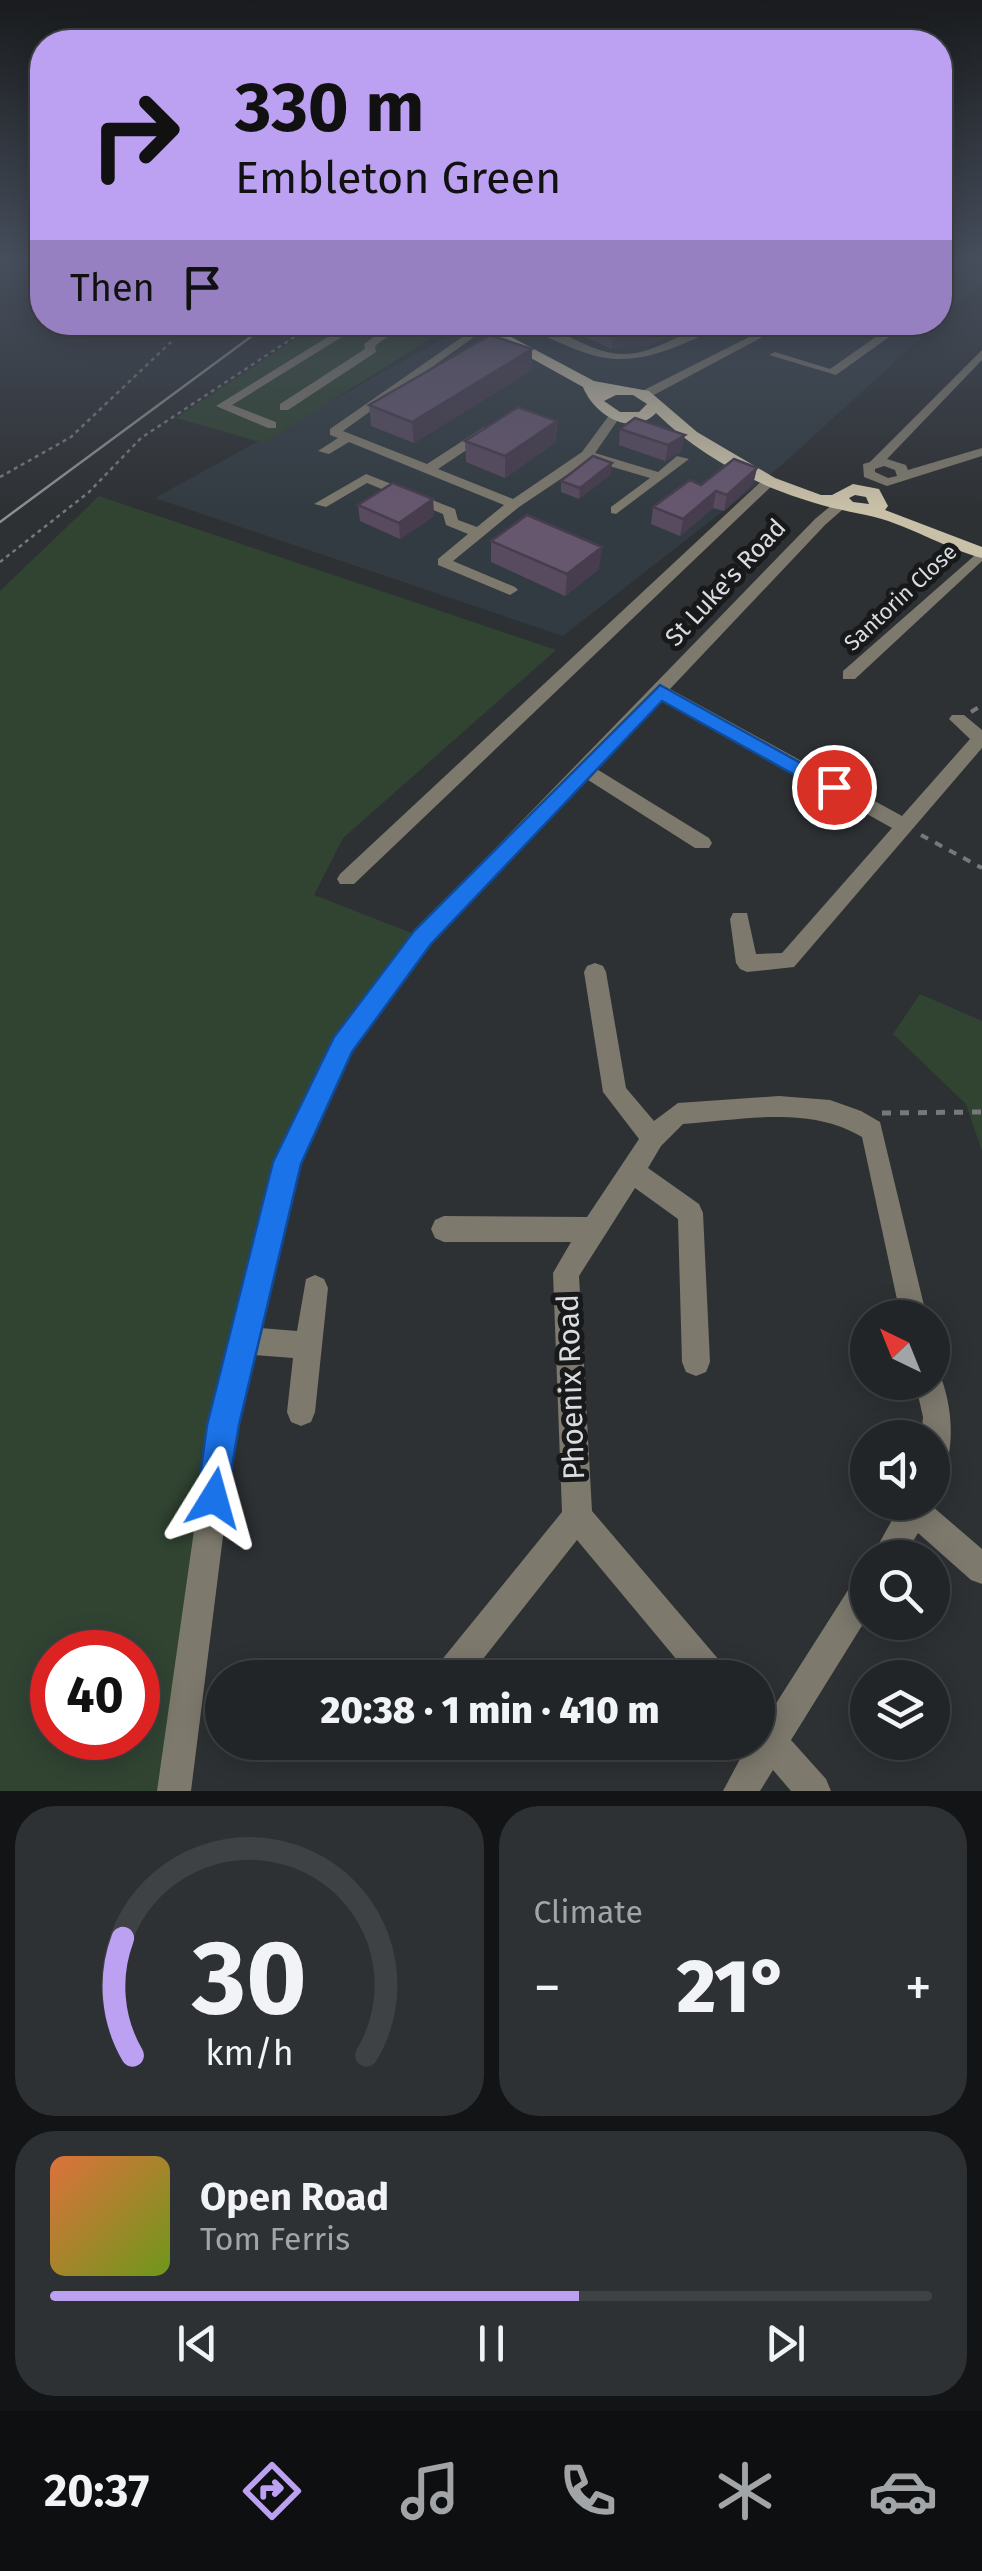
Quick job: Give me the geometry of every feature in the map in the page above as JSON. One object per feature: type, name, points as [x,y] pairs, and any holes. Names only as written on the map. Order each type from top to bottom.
[{"type":"main road","points":[[508,342],[590,385],[651,399],[674,424],[817,501],[858,500],[982,553]]},
{"type":"main road","points":[[590,385],[602,412],[674,424]]},
{"type":"main road","points":[[596,402],[616,390]]},
{"type":"main road","points":[[638,418],[651,413],[651,399]]},
{"type":"street","points":[[272,425],[222,406],[329,342]]},
{"type":"street","points":[[284,406],[372,350],[368,346],[374,342]]},
{"type":"street","points":[[324,451],[456,342]]},
{"type":"street","points":[[565,342],[593,355],[620,361],[637,360],[679,342]]},
{"type":"street","points":[[651,399],[753,342]]},
{"type":"street","points":[[775,355],[832,373],[876,342]]},
{"type":"street","points":[[858,500],[872,467],[982,353]]},
{"type":"street","points":[[510,590],[443,562],[514,504],[588,454],[614,417]]},
{"type":"street","points":[[427,470],[502,420]]},
{"type":"street","points":[[901,474],[905,440],[913,424]]},
{"type":"street","points":[[340,435],[514,504]]},
{"type":"street","points":[[872,467],[901,474],[982,452]]},
{"type":"street","points":[[588,454],[660,477]]},
{"type":"street","points":[[616,510],[682,459]]},
{"type":"street","name":"St Luke's Road","points":[[174,1791],[223,1425],[287,1162],[343,1045],[422,938],[820,522],[901,474]]},
{"type":"street","points":[[320,504],[366,478],[450,512],[451,522],[483,530]]},
{"type":"street","points":[[347,879],[778,483]]},
{"type":"street","name":"Santorin Close","points":[[849,675],[982,553]]},
{"type":"street","points":[[660,691],[904,826]]},
{"type":"street","points":[[740,919],[747,963],[787,961],[980,740],[958,719]]},
{"type":"street","points":[[584,770],[702,843]]},
{"type":"street","points":[[595,972],[615,1092],[654,1138]]},
{"type":"street","name":"Phoenix Road","points":[[699,1660],[577,1517],[566,1272],[654,1138],[678,1114],[825,1107],[853,1114]]},
{"type":"street","points":[[853,1114],[872,1130],[910,1300]]},
{"type":"street","points":[[632,1171],[690,1214],[696,1362]]},
{"type":"street","points":[[444,1229],[593,1230]]},
{"type":"street","points":[[301,1412],[314,1288]]},
{"type":"street","points":[[246,1341],[306,1346]]},
{"type":"street","points":[[461,1660],[577,1517]]},
{"type":"street","points":[[931,1520],[982,1569]]},
{"type":"street","points":[[775,1718],[850,1612]]},
{"type":"street","points":[[775,1748],[814,1791]]},
{"type":"street","points":[[740,1791],[753,1760]]},
{"type":"path","points":[[0,477],[30,466],[96,419],[171,342]]},
{"type":"path","points":[[0,562],[89,492],[141,438],[287,342]]},
{"type":"path","points":[[904,826],[982,868]]},
{"type":"path","points":[[853,1114],[982,1112]]},
{"type":"shaded area","points":[[439,342],[917,342],[782,465],[563,636],[155,498]]},
{"type":"green space","points":[[292,342],[426,342],[264,443],[176,418]]},
{"type":"green space","points":[[99,496],[556,650],[343,838],[314,895],[422,937],[343,1045],[287,1163],[245,1341],[174,1791],[0,1791],[0,591]]},
{"type":"green space","points":[[920,994],[982,1021],[982,1151],[966,1104],[893,1034]]},
{"type":"building","points":[[479,342],[510,342],[532,349],[412,422],[369,405]]},
{"type":"building","points":[[518,407],[557,421],[505,456],[465,441]]},
{"type":"building","points":[[635,418],[685,435],[668,445],[620,429]]},
{"type":"building","points":[[593,456],[612,463],[580,488],[561,481]]},
{"type":"building","points":[[734,459],[757,468],[727,495],[716,491],[683,519],[653,507],[690,480],[701,485]]},
{"type":"building","points":[[393,483],[433,499],[399,523],[358,505]]},
{"type":"building","points":[[527,515],[602,547],[567,574],[491,541]]},
{"type":"tram line","points":[[0,522],[244,342]]},
{"type":"route","points":[[214,1498],[223,1425],[287,1162],[343,1045],[422,938],[660,691],[834,787]]}]
